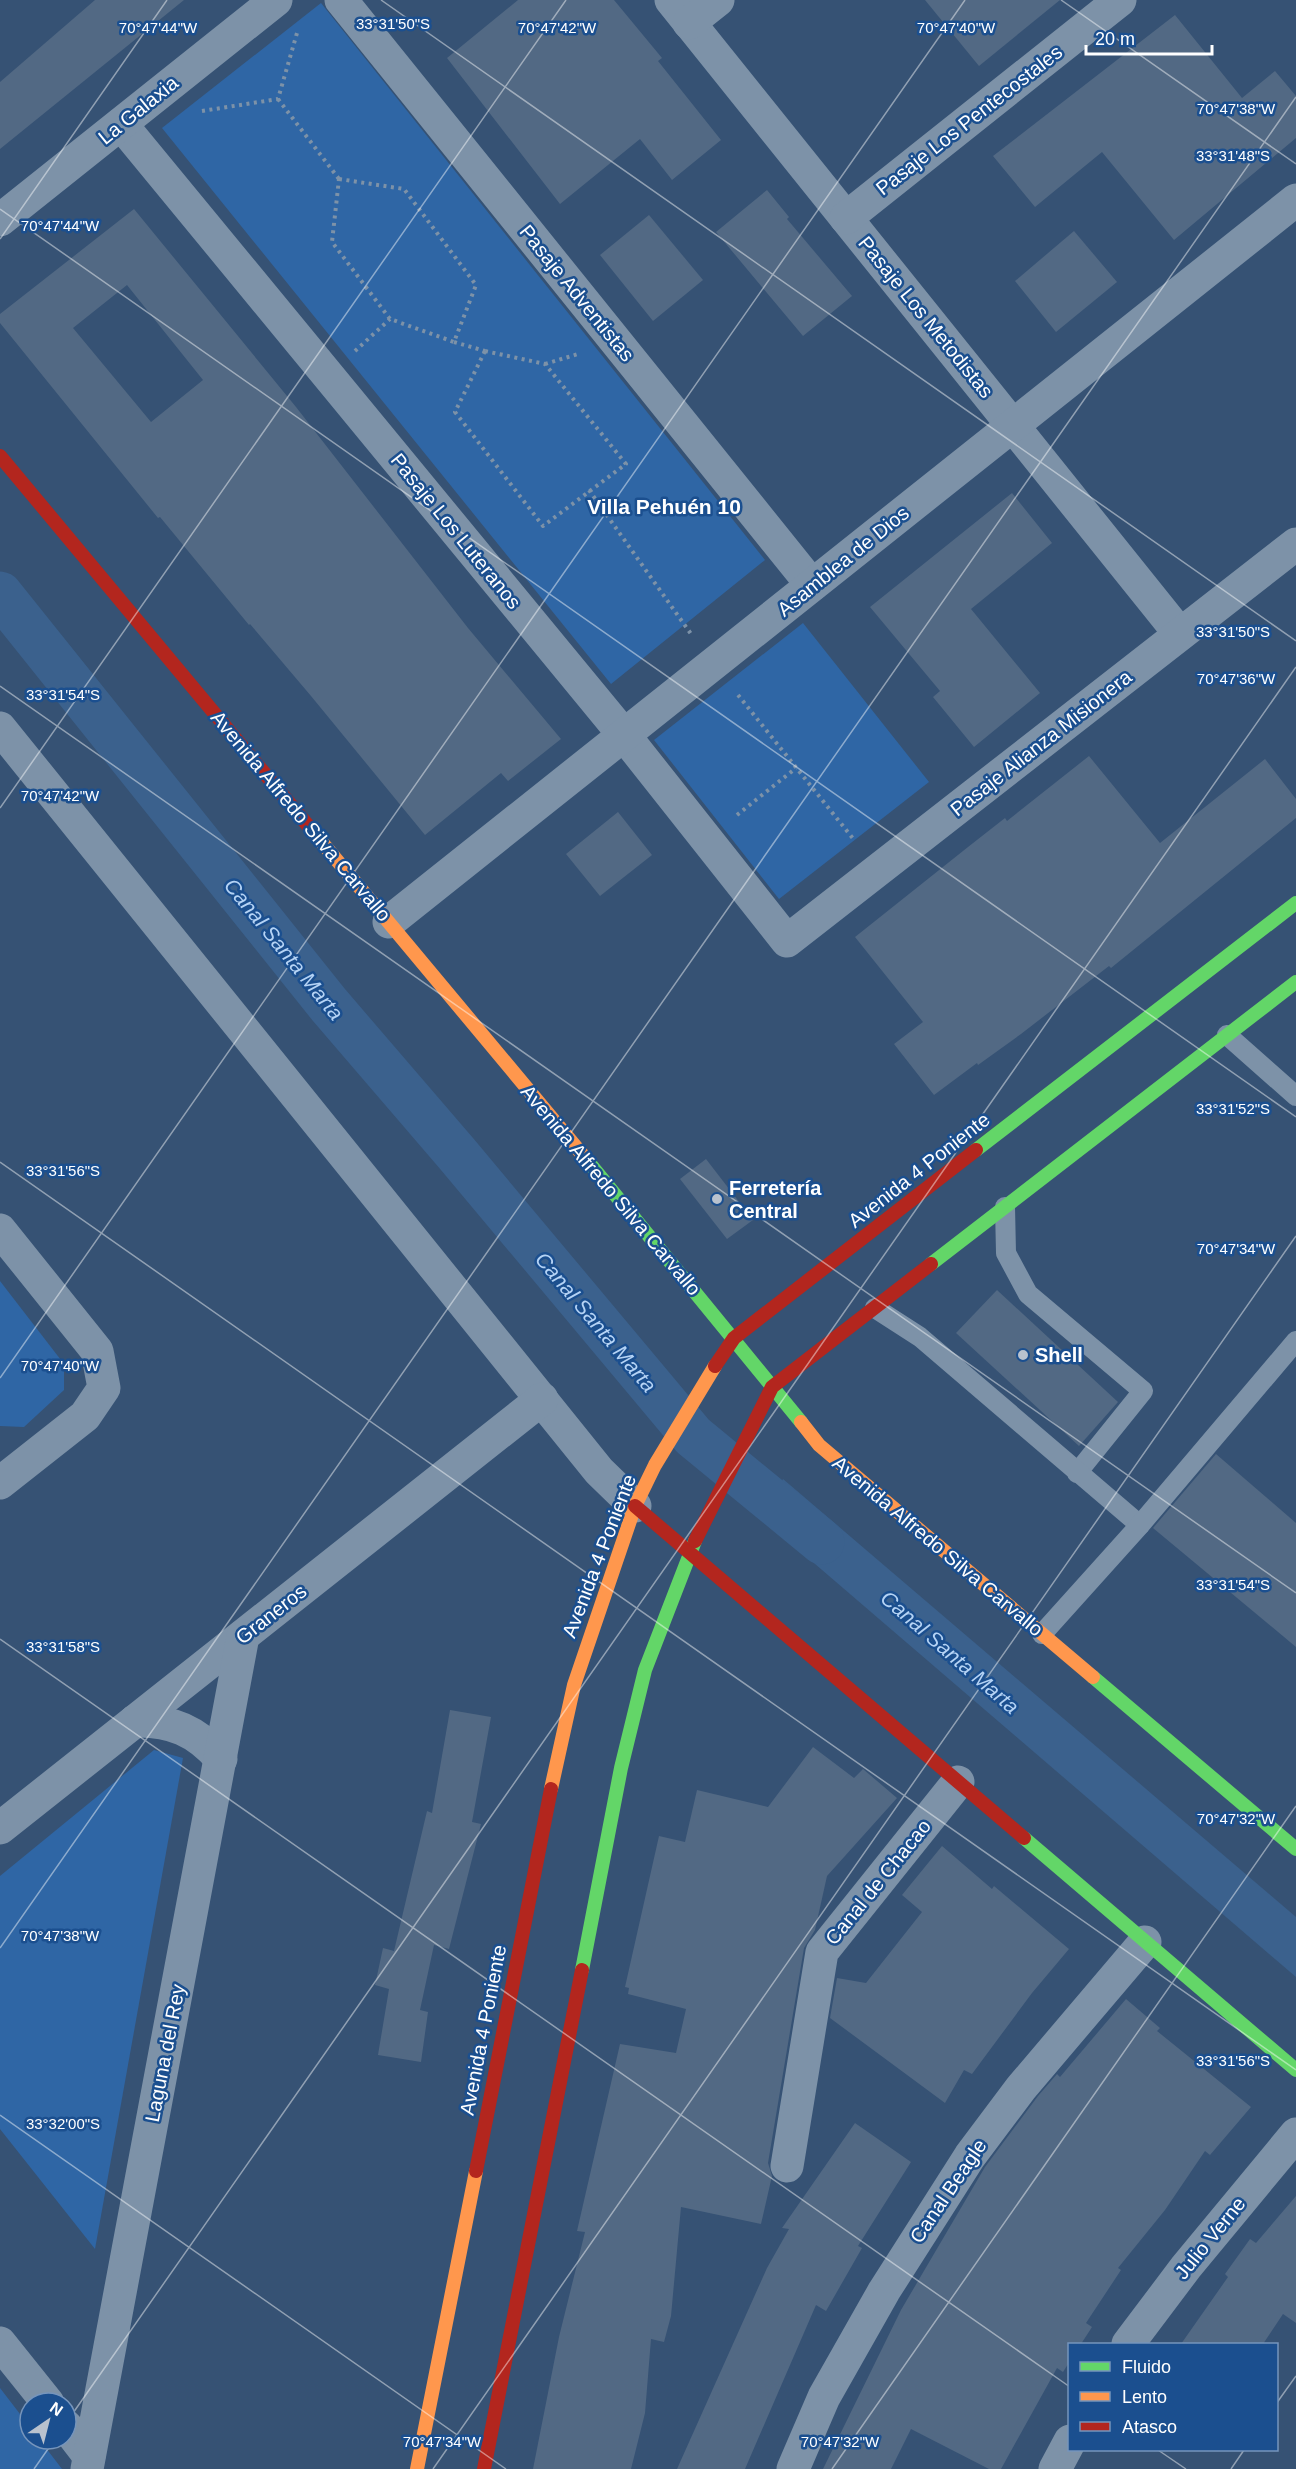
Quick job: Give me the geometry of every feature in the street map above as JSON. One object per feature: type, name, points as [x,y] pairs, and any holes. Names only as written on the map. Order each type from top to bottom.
[{"type":"street","name":"La Galaxia","points":[[0,220],[276,0]]},
{"type":"street","name":"Pasaje Adventistas","points":[[341,0],[812,585]]},
{"type":"street","points":[[680,12],[718,0]]},
{"type":"street","name":"Pasaje Los Pentecostales","points":[[846,218],[1120,0]]},
{"type":"street","name":"Pasaje Los Metodistas","points":[[680,12],[1180,634]]},
{"type":"street","name":"Pasaje Los Luteranos","points":[[121,124],[624,735],[787,941]]},
{"type":"street","name":"Asamblea de Dios","points":[[389,922],[1296,200]]},
{"type":"street","name":"Avenida Alfredo Silva Carvallo","points":[[0,456],[734,1338],[819,1445],[1296,1850]]},
{"type":"street","name":"Pasaje Alianza Misionera","points":[[787,941],[1296,544]]},
{"type":"street","points":[[0,728],[599,1471],[689,1553],[1296,2070]]},
{"type":"street","name":"Avenida 4 Poniente","points":[[417,2469],[559,1748],[593,1623],[635,1506],[656,1465],[705,1381],[734,1338],[1296,903]]},
{"type":"street","points":[[484,2469],[621,1768],[645,1670],[689,1553],[772,1387],[1296,982]]},
{"type":"street","points":[[0,1230],[97,1351],[104,1388],[85,1416],[0,1482]]},
{"type":"street","name":"Graneros","points":[[0,1828],[542,1399]]},
{"type":"street","name":"Laguna del Rey","points":[[88,2462],[243,1636]]},
{"type":"street","points":[[135,1721],[158,1721],[180,1726],[199,1737],[221,1759]]},
{"type":"street","name":"Canal de Chacao","points":[[787,2166],[822,1952],[958,1782]]},
{"type":"street","name":"Canal Beagle","points":[[793,2469],[824,2397],[856,2339],[918,2234],[970,2156],[1021,2088],[1145,1942]]},
{"type":"street","name":"Julio Verne","points":[[1129,2343],[1186,2266],[1296,2134]]},
{"type":"street","points":[[0,2343],[38,2391]]},
{"type":"street","points":[[1055,2469],[1068,2445]]},
{"type":"street","points":[[78,2446],[88,2462]]},
{"type":"lane","points":[[1227,1035],[1296,1096]]},
{"type":"lane","points":[[1005,1207],[1006,1253],[1028,1294],[1143,1391],[1077,1473]]},
{"type":"lane","points":[[874,1308],[920,1337],[1140,1525]]},
{"type":"lane","points":[[1042,1634],[1140,1525],[1296,1341]]},
{"type":"path","points":[[278,99],[300,22]]},
{"type":"path","points":[[200,111],[278,99]]},
{"type":"path","points":[[278,99],[339,179],[332,242],[390,319],[454,342],[545,364],[626,464],[543,526],[455,412],[485,351]]},
{"type":"path","points":[[339,179],[404,189],[476,285],[454,342]]},
{"type":"path","points":[[328,376],[390,319]]},
{"type":"path","points":[[589,490],[713,664]]},
{"type":"path","points":[[735,692],[878,870]]},
{"type":"path","points":[[706,839],[796,768]]},
{"type":"shaded area","points":[[321,3],[765,560],[611,684],[162,128]]},
{"type":"shaded area","points":[[803,623],[929,782],[779,899],[654,740]]},
{"type":"shaded area","points":[[0,1281],[64,1364],[64,1390],[24,1427],[0,1426]]},
{"type":"shaded area","points":[[154,1750],[183,1758],[95,2249],[0,2129],[0,1876]]},
{"type":"shaded area","points":[[0,2388],[18,2411],[18,2451],[48,2451],[62,2469],[0,2469]]},
{"type":"water","points":[[783,1479],[1296,1917],[1296,1977],[765,1521]]},
{"type":"building","points":[[95,0],[184,0],[0,149],[0,82]]},
{"type":"building","points":[[518,0],[614,0],[662,58],[658,61],[721,140],[672,180],[640,139],[560,204],[447,58]]},
{"type":"building","points":[[925,0],[1060,0],[979,66]]},
{"type":"building","points":[[1175,15],[1242,98],[1275,71],[1296,96],[1296,138],[1174,240],[1102,152],[1035,207],[993,156]]},
{"type":"building","points":[[767,190],[789,217],[787,219],[852,296],[803,336],[716,232]]},
{"type":"building","points":[[134,209],[296,407],[468,628],[561,739],[508,781],[501,773],[425,835],[311,696],[160,517],[158,518],[0,323],[0,314]],"holes":[[[127,285],[203,380],[151,422],[73,328]]]},
{"type":"building","points":[[649,215],[703,280],[653,321],[600,255]]},
{"type":"building","points":[[1074,231],[1117,282],[1056,332],[1015,281]]},
{"type":"building","points":[[1012,493],[1052,543],[971,609],[1040,693],[974,747],[933,697],[940,691],[870,607]]},
{"type":"building","points":[[1089,756],[1160,843],[1265,759],[1296,799],[1296,818],[1111,968],[1109,966],[1021,1034],[934,1095],[894,1044],[923,1022],[855,937],[1005,818],[1007,821]]},
{"type":"building","points":[[618,812],[652,855],[600,896],[566,854]]},
{"type":"building","name":"Ferretería Central","points":[[706,1159],[753,1220],[727,1239],[680,1179]]},
{"type":"building","points":[[997,1290],[1118,1402],[1079,1446],[956,1333]]},
{"type":"building","points":[[1216,1454],[1296,1523],[1296,1647],[1153,1528]]},
{"type":"building","points":[[450,1710],[491,1717],[472,1822],[481,1824],[449,1949],[434,1945],[420,2010],[428,2012],[421,2062],[378,2055],[389,1989],[375,1985],[383,1948],[394,1951],[427,1811],[432,1813]]},
{"type":"building","points":[[813,1747],[854,1778],[863,1769],[897,1798],[827,1876],[815,1930],[804,1948],[768,2163],[772,2176],[761,2224],[681,2207],[671,2316],[664,2342],[651,2339],[645,2413],[631,2469],[533,2469],[559,2337],[585,2232],[577,2231],[620,2044],[676,2053],[686,2009],[628,1994],[629,1988],[625,1987],[659,1836],[685,1842],[697,1790],[768,1807]]},
{"type":"building","points":[[942,1846],[992,1889],[994,1886],[1069,1949],[1032,1993],[972,2074],[964,2070],[945,2103],[830,2018],[837,1978],[866,1983],[922,1912],[902,1895]]},
{"type":"building","points":[[1126,1999],[1160,2028],[1157,2031],[1251,2107],[1210,2155],[1205,2151],[1165,2210],[1118,2268],[1121,2270],[1086,2323],[1092,2327],[1082,2343],[1068,2343],[1068,2364],[1063,2372],[1057,2368],[1001,2469],[989,2469],[911,2429],[891,2469],[823,2469],[901,2310],[985,2167],[1038,2096],[1057,2074],[1060,2077]]},
{"type":"building","points":[[855,2123],[911,2162],[858,2246],[862,2248],[826,2311],[816,2305],[745,2469],[677,2469],[767,2268],[789,2229],[782,2228]]},
{"type":"building","points":[[1296,2196],[1296,2323],[1283,2314],[1264,2343],[1182,2343],[1228,2277],[1225,2274],[1250,2239],[1256,2243]]},
{"type":"waterway","name":"Canal Santa Marta","points":[[0,594],[329,1005],[693,1436],[822,1542]]},
{"type":"traffic: fast","points":[[976,1150],[1296,903]]},
{"type":"traffic: fast","points":[[931,1264],[1296,982]]},
{"type":"traffic: fast","points":[[586,1159],[801,1422]]},
{"type":"traffic: fast","points":[[582,1970],[621,1768],[645,1670],[695,1541]]},
{"type":"traffic: fast","points":[[1093,1677],[1296,1849]]},
{"type":"traffic: fast","points":[[1024,1838],[1296,2070]]},
{"type":"traffic: slow","points":[[310,828],[586,1159]]},
{"type":"traffic: slow","points":[[551,1789],[574,1685],[635,1506],[655,1465],[715,1366]]},
{"type":"traffic: slow","points":[[801,1422],[819,1445],[1093,1677]]},
{"type":"traffic: slow","points":[[417,2469],[476,2171]]},
{"type":"traffic: jam","points":[[0,456],[310,828]]},
{"type":"traffic: jam","points":[[715,1366],[734,1338],[976,1150]]},
{"type":"traffic: jam","points":[[695,1541],[772,1387],[931,1264]]},
{"type":"traffic: jam","points":[[635,1506],[1024,1838]]},
{"type":"traffic: jam","points":[[476,2171],[551,1789]]},
{"type":"traffic: jam","points":[[484,2469],[582,1970]]},
{"type":"place","name":"Ferretería Central","points":[[717,1199]]},
{"type":"place","name":"Shell","points":[[1023,1355]]},
{"type":"district","name":"Villa Pehuén 10","points":[[664,506]]}]
